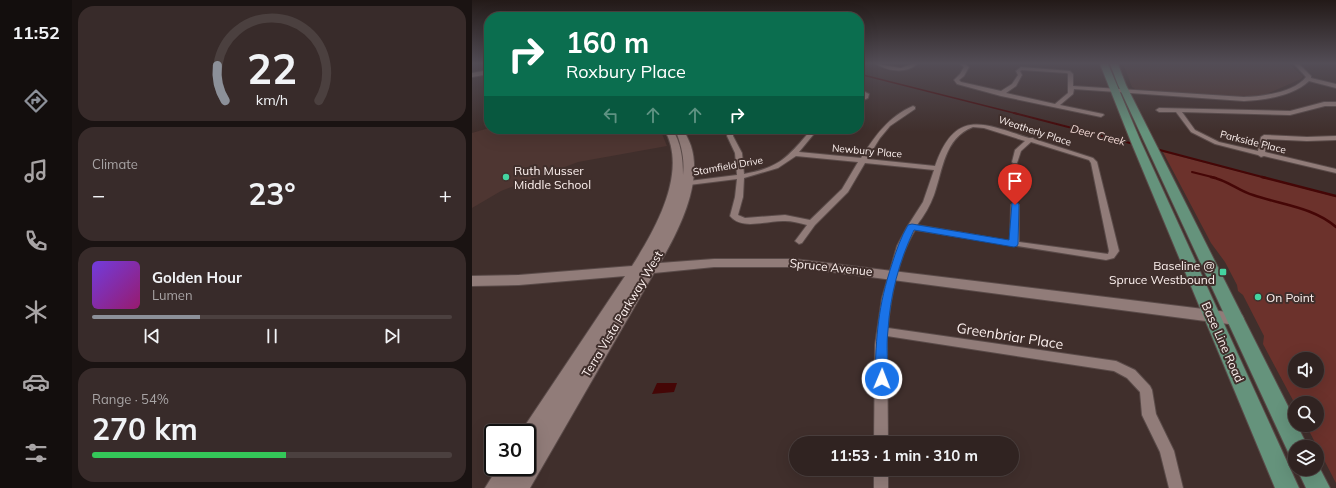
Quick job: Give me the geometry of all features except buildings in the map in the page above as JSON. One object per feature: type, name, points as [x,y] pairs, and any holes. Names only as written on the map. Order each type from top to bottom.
[{"type":"main road","name":"Base Line Road","points":[[1113,87],[1136,144],[1287,488]]},
{"type":"main road","name":"Base Line Road","points":[[1123,87],[1295,440]]},
{"type":"main road","points":[[1312,476],[1318,488]]},
{"type":"street","points":[[976,87],[1001,94],[1101,116]]},
{"type":"street","points":[[1001,94],[1010,87]]},
{"type":"street","points":[[1056,106],[1071,93],[1072,87],[1246,99],[1268,97],[1295,87]]},
{"type":"street","points":[[1202,96],[1207,102]]},
{"type":"street","points":[[1159,110],[1290,113],[1310,109],[1319,104],[1336,104]]},
{"type":"street","points":[[1213,107],[1218,112]]},
{"type":"street","points":[[799,241],[812,223],[845,190],[864,161],[877,137],[888,125],[913,108]]},
{"type":"street","name":"Parkside Place","points":[[1178,111],[1193,131],[1217,143],[1261,155],[1336,171]]},
{"type":"street","name":"Weatherly Place","points":[[937,168],[942,153],[950,141],[962,129],[972,125],[985,126],[1031,139],[1090,159],[1094,162],[1114,250],[1111,256],[1106,257],[1014,244]]},
{"type":"street","name":"Terra Vista Parkway West","points":[[670,134],[675,144],[681,184]]},
{"type":"street","name":"Terra Vista Parkway West","points":[[536,427],[643,270],[658,257],[678,216],[681,184],[689,158],[681,134]]},
{"type":"street","points":[[730,134],[739,157],[741,175],[738,203],[734,216],[738,220],[785,218],[812,223]]},
{"type":"street","name":"Stamfield Drive","points":[[681,184],[741,175],[773,167],[785,161],[794,154],[811,134]]},
{"type":"street","points":[[1261,155],[1264,137],[1307,140],[1336,138]]},
{"type":"street","points":[[1015,162],[1018,150],[1031,139]]},
{"type":"street","name":"Newbury Place","points":[[794,154],[937,168]]},
{"type":"street","points":[[881,436],[882,331],[885,306],[893,274],[903,244],[930,196],[937,168]]},
{"type":"street","points":[[912,227],[1014,244],[1015,205]]},
{"type":"street","name":"Spruce Avenue","points":[[472,281],[519,280],[714,263],[768,262],[819,265],[893,274],[1236,319]]},
{"type":"street","name":"Terra Vista Parkway West","points":[[518,488],[641,281],[643,270]]},
{"type":"street","name":"Greenbriar Place","points":[[882,331],[1116,366],[1131,374],[1146,390],[1149,415],[1167,451],[1176,488]]},
{"type":"street","points":[[496,488],[504,476]]},
{"type":"street","points":[[881,476],[881,488]]},
{"type":"shaded area","points":[[1132,87],[1283,87],[1264,95],[1239,97],[1135,89]]},
{"type":"shaded area","name":"Ruth Musser Middle School","points":[[484,129],[484,134],[662,134],[667,146],[578,162],[501,191],[472,208],[472,133]]},
{"type":"shaded area","points":[[1163,152],[1336,197],[1336,483],[1324,460],[1324,440],[1314,440],[1310,432],[1324,432],[1324,396],[1291,396],[1263,344],[1264,336],[1243,295],[1238,291],[1237,285],[1225,262],[1211,243]]},
{"type":"shaded area","points":[[657,383],[677,383],[674,392],[652,394]]},
{"type":"waterway","name":"Deer Creek","points":[[910,87],[1018,114]]},
{"type":"waterway","name":"Deer Creek","points":[[1014,113],[1134,144]]},
{"type":"waterway","name":"Deer Creek","points":[[1156,149],[1266,178]]},
{"type":"waterway","points":[[1192,172],[1214,178]]},
{"type":"waterway","name":"Deer Creek","points":[[1262,177],[1336,196]]},
{"type":"waterway","points":[[1214,178],[1248,193],[1297,207],[1317,215],[1336,227]]},
{"type":"place","name":"Ruth Musser Middle School","points":[[506,177]]},
{"type":"place","name":"Baseline @ Spruce Westbound","points":[[1223,272]]},
{"type":"place","name":"On Point","points":[[1258,297]]},
{"type":"route","points":[[882,379],[882,331],[885,306],[890,284],[903,244],[912,227],[1014,244],[1015,205]]}]
